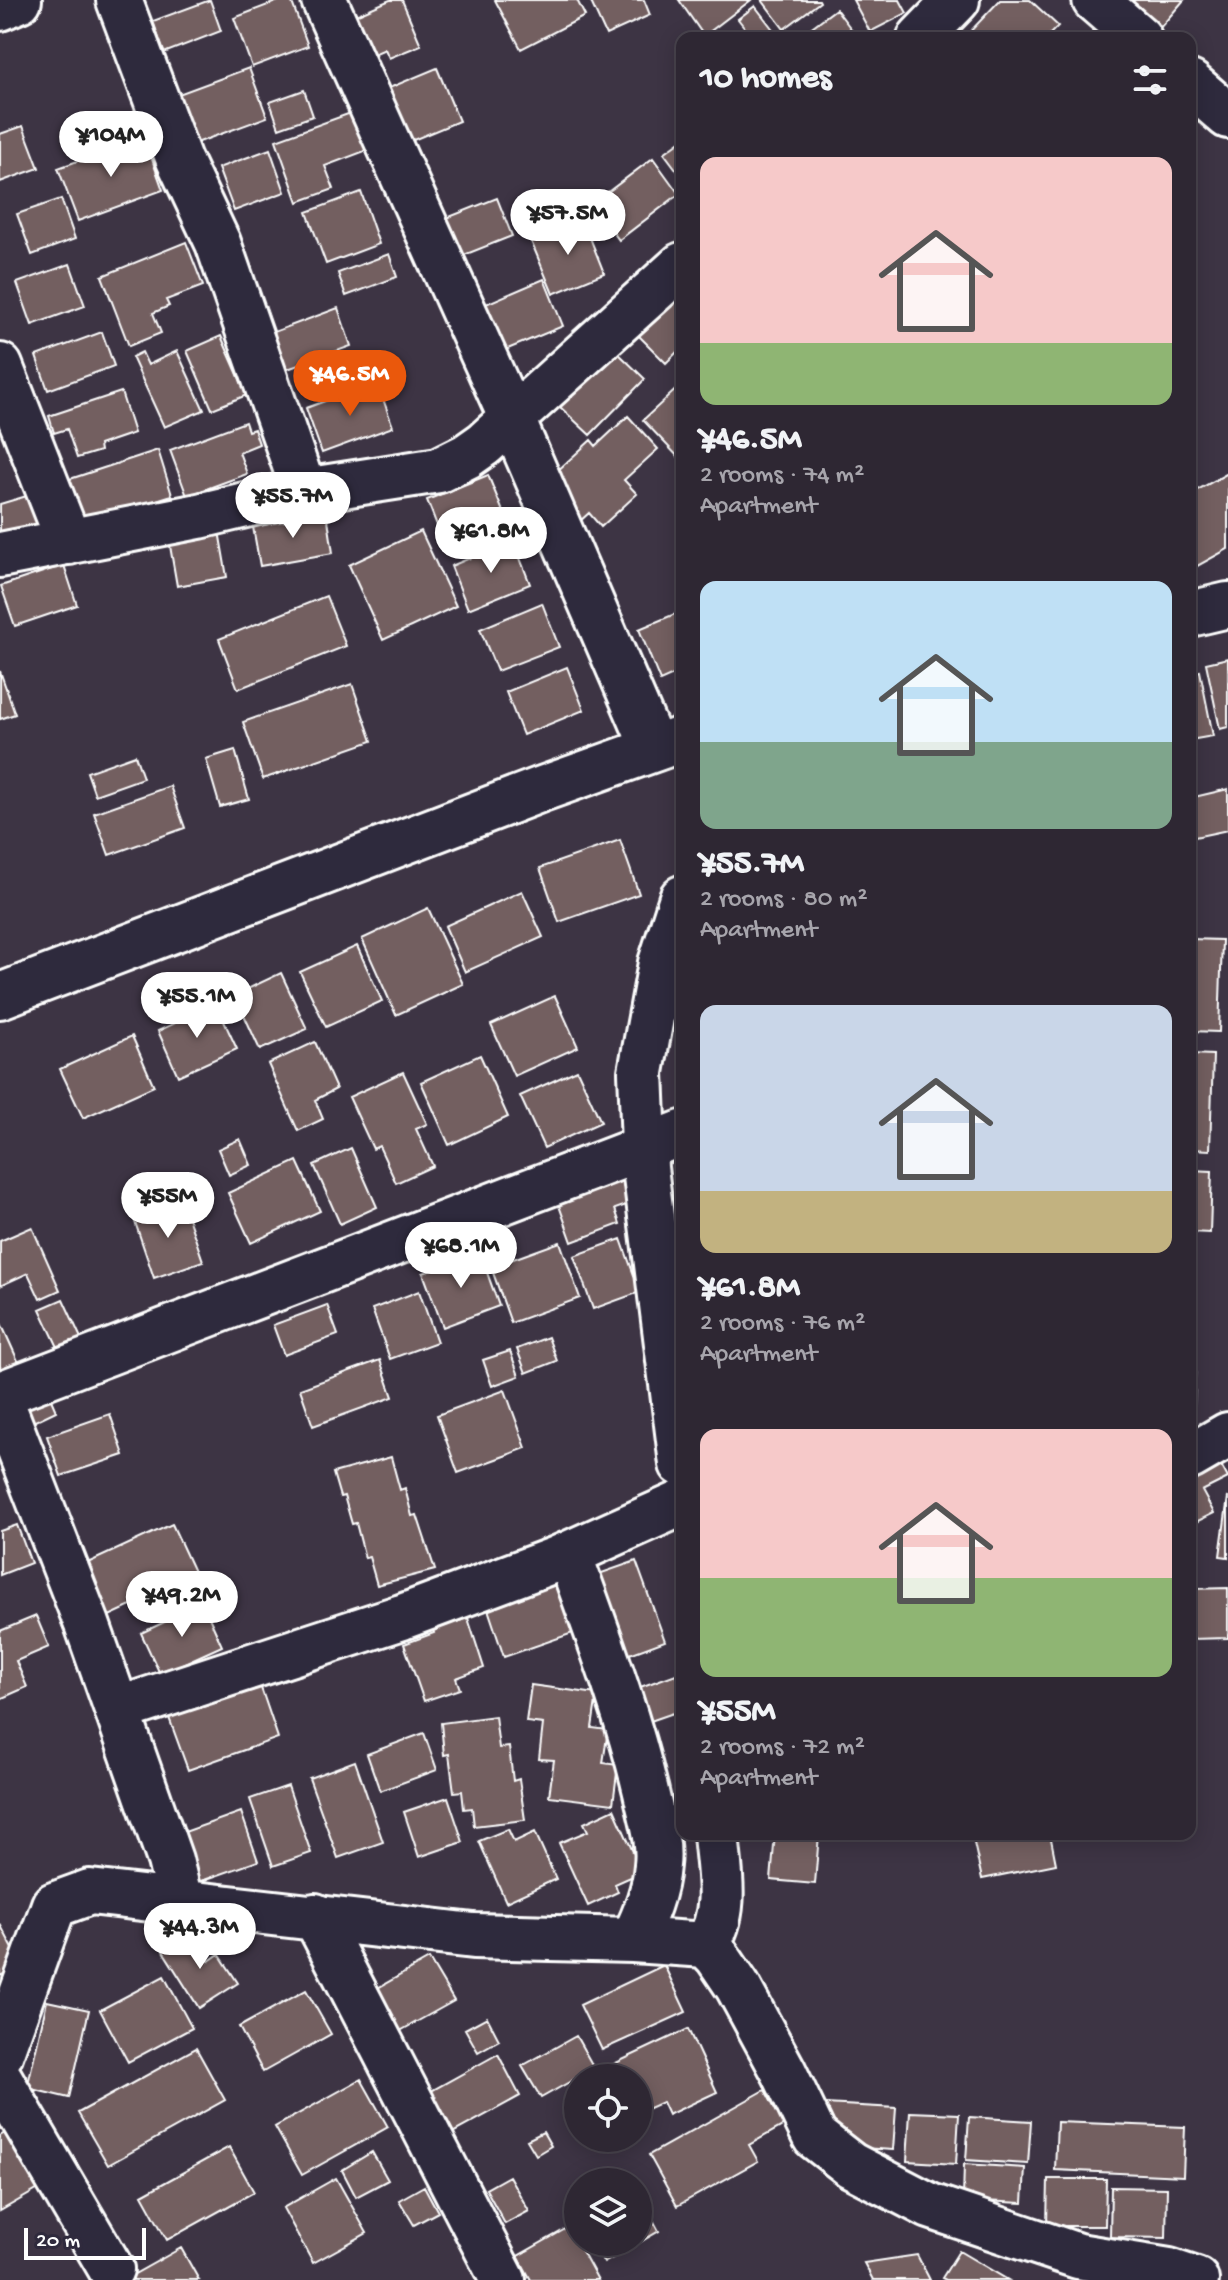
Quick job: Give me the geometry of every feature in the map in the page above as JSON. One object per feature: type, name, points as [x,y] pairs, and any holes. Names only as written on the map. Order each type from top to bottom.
[{"type":"street","points":[[0,8],[19,0]]},
{"type":"street","points":[[119,0],[179,160],[218,243],[304,491]]},
{"type":"street","points":[[0,996],[668,744],[512,419],[324,0]]},
{"type":"street","points":[[926,32],[957,0]]},
{"type":"street","points":[[1095,0],[1132,32]]},
{"type":"street","points":[[1196,88],[1228,116]]},
{"type":"street","points":[[0,555],[199,516],[304,491],[439,470],[467,456],[512,419],[676,270]]},
{"type":"street","points":[[0,366],[69,542]]},
{"type":"street","points":[[1196,613],[1228,605]]},
{"type":"street","points":[[676,917],[661,963],[641,1072],[663,1141],[676,1362]]},
{"type":"street","points":[[180,1901],[170,1860],[117,1710],[0,1397],[663,1141]]},
{"type":"street","points":[[1196,1454],[1228,1435]]},
{"type":"street","points":[[117,1710],[402,1617],[569,1554],[676,1506]]},
{"type":"street","points":[[569,1554],[632,1732],[655,1834],[658,1862],[654,1886],[633,1940]]},
{"type":"street","points":[[706,1945],[714,1934],[721,1899],[716,1840]]},
{"type":"street","points":[[0,2055],[54,1905],[90,1892],[474,1936],[706,1945],[738,1987],[815,2137],[851,2165],[930,2206],[1078,2256],[1169,2271],[1196,2280]]},
{"type":"street","points":[[315,1916],[503,2280]]},
{"type":"street","points":[[0,2079],[111,2269]]},
{"type":"building","points":[[210,0],[221,31],[164,53],[153,21]]},
{"type":"building","points":[[281,0],[291,0],[308,46],[252,67],[234,18]]},
{"type":"building","points":[[390,0],[402,0],[421,45],[389,58],[385,49],[360,60],[344,20]]},
{"type":"building","points":[[495,0],[577,0],[585,16],[521,49]]},
{"type":"building","points":[[590,0],[644,0],[650,15],[606,35]]},
{"type":"building","points":[[679,0],[751,0],[709,32],[701,32]]},
{"type":"building","points":[[762,0],[819,0],[820,2],[784,29]]},
{"type":"building","points":[[853,0],[900,0],[907,13],[870,32]]},
{"type":"building","points":[[1000,0],[1030,0],[1058,26],[1052,32],[970,32]]},
{"type":"building","points":[[1126,0],[1184,0],[1159,29]]},
{"type":"building","points":[[755,6],[775,32],[748,32],[738,19]]},
{"type":"building","points":[[836,9],[853,32],[805,32]]},
{"type":"building","points":[[249,68],[267,117],[191,145],[173,96]]},
{"type":"building","points":[[437,68],[459,121],[399,146],[377,93]]},
{"type":"building","points":[[304,90],[313,116],[279,128],[270,102]]},
{"type":"building","points":[[359,110],[373,148],[325,166],[334,189],[298,202],[276,140]]},
{"type":"building","points":[[23,126],[39,168],[0,182],[0,134]]},
{"type":"building","points":[[144,137],[163,190],[78,221],[58,168]]},
{"type":"building","points":[[676,144],[676,169],[664,153]]},
{"type":"building","points":[[270,149],[285,192],[234,211],[218,168]]},
{"type":"building","points":[[653,158],[676,190],[676,196],[619,240],[592,204]]},
{"type":"building","points":[[361,192],[379,244],[326,264],[307,212]]},
{"type":"building","points":[[497,198],[512,236],[449,261],[434,223]]},
{"type":"building","points":[[61,199],[75,239],[32,255],[17,214]]},
{"type":"building","points":[[583,220],[604,273],[553,294],[531,241]]},
{"type":"building","points":[[186,242],[203,286],[166,300],[169,306],[153,313],[161,333],[129,346],[102,276]]},
{"type":"building","points":[[389,254],[397,277],[346,296],[338,273]]},
{"type":"building","points":[[70,264],[85,306],[32,325],[17,283]]},
{"type":"building","points":[[544,279],[563,326],[491,356],[472,310]]},
{"type":"building","points":[[676,291],[676,353],[666,363],[635,332]]},
{"type":"building","points":[[338,308],[351,346],[285,370],[271,333]]},
{"type":"building","points":[[102,332],[114,366],[48,390],[36,356]]},
{"type":"building","points":[[221,336],[247,395],[212,409],[187,351]]},
{"type":"building","points":[[615,350],[645,379],[590,435],[559,406]]},
{"type":"building","points":[[177,351],[204,410],[164,427],[132,357],[142,352],[148,365]]},
{"type":"building","points":[[377,382],[393,427],[322,453],[306,408]]},
{"type":"building","points":[[676,390],[676,455],[643,420]]},
{"type":"building","points":[[121,392],[134,433],[99,445],[100,451],[77,458],[67,429],[54,433],[49,416]]},
{"type":"building","points":[[628,416],[658,449],[624,480],[637,494],[601,527],[589,513],[579,522],[543,484],[591,440],[596,446]]},
{"type":"building","points":[[245,422],[248,431],[254,429],[259,444],[239,452],[247,474],[187,496],[170,450]]},
{"type":"building","points":[[158,450],[172,495],[75,526],[61,482]]},
{"type":"building","points":[[1228,473],[1228,549],[1196,567],[1196,491]]},
{"type":"building","points":[[488,475],[506,519],[444,543],[427,500]]},
{"type":"building","points":[[30,495],[40,529],[0,541],[0,504]]},
{"type":"building","points":[[327,513],[333,553],[260,566],[253,527]]},
{"type":"building","points":[[219,531],[227,577],[177,586],[169,540]]},
{"type":"building","points":[[421,531],[456,606],[383,640],[349,565]]},
{"type":"building","points":[[513,540],[530,584],[468,609],[451,566]]},
{"type":"building","points":[[64,565],[77,605],[15,626],[1,586]]},
{"type":"building","points":[[326,596],[346,646],[238,689],[219,639]]},
{"type":"building","points":[[542,603],[559,647],[497,671],[480,629]]},
{"type":"building","points":[[676,614],[676,674],[660,681],[639,629]]},
{"type":"building","points":[[1228,658],[1228,727],[1220,729],[1206,663]]},
{"type":"building","points":[[567,667],[584,710],[523,735],[506,692]]},
{"type":"building","points":[[0,671],[15,714],[0,719]]},
{"type":"building","points":[[1200,671],[1213,736],[1196,739],[1196,672]]},
{"type":"building","points":[[352,684],[372,741],[263,779],[243,722]]},
{"type":"building","points":[[235,750],[249,799],[220,807],[206,759]]},
{"type":"building","points":[[135,755],[143,778],[95,795],[87,772]]},
{"type":"building","points":[[170,786],[185,828],[109,855],[94,813]]},
{"type":"building","points":[[1228,789],[1228,830],[1196,837],[1196,797]]},
{"type":"building","points":[[620,840],[639,894],[559,922],[540,868]]},
{"type":"building","points":[[522,891],[543,937],[465,972],[445,926]]},
{"type":"building","points":[[428,908],[463,984],[396,1015],[362,939]]},
{"type":"building","points":[[1196,939],[1222,940],[1219,1032],[1196,1031]]},
{"type":"building","points":[[357,946],[382,1001],[326,1027],[300,972]]},
{"type":"building","points":[[281,973],[307,1029],[260,1050],[235,995]]},
{"type":"building","points":[[555,996],[578,1047],[514,1076],[491,1025]]},
{"type":"building","points":[[216,1004],[237,1049],[178,1076],[158,1031]]},
{"type":"building","points":[[132,1036],[154,1086],[83,1118],[60,1069]]},
{"type":"building","points":[[315,1042],[336,1089],[315,1100],[323,1119],[298,1131],[268,1064]]},
{"type":"building","points":[[1196,1054],[1213,1055],[1210,1150],[1196,1149]]},
{"type":"building","points":[[480,1055],[508,1117],[449,1145],[421,1082]]},
{"type":"building","points":[[577,1070],[601,1122],[544,1148],[520,1096]]},
{"type":"building","points":[[403,1072],[427,1124],[416,1129],[433,1166],[396,1183],[379,1146],[373,1149],[349,1097]]},
{"type":"building","points":[[240,1139],[251,1165],[229,1175],[218,1149]]},
{"type":"building","points":[[351,1148],[377,1207],[340,1224],[314,1165]]},
{"type":"building","points":[[297,1161],[320,1211],[251,1243],[228,1193]]},
{"type":"building","points":[[1196,1170],[1212,1171],[1210,1233],[1196,1232]]},
{"type":"building","points":[[627,1171],[638,1201],[615,1209],[620,1224],[572,1242],[556,1197]]},
{"type":"building","points":[[183,1203],[203,1261],[154,1278],[134,1219]]},
{"type":"building","points":[[32,1227],[60,1290],[40,1299],[28,1273],[0,1286],[0,1241]]},
{"type":"building","points":[[621,1239],[640,1292],[593,1309],[574,1256]]},
{"type":"building","points":[[560,1242],[580,1298],[511,1323],[491,1267]]},
{"type":"building","points":[[480,1253],[499,1306],[443,1327],[423,1273]]},
{"type":"building","points":[[419,1291],[437,1342],[390,1359],[372,1309]]},
{"type":"building","points":[[63,1299],[86,1349],[64,1360],[40,1309]]},
{"type":"building","points":[[327,1305],[338,1335],[284,1355],[273,1325]]},
{"type":"building","points":[[0,1321],[23,1372],[0,1371]]},
{"type":"building","points":[[548,1337],[557,1361],[526,1373],[517,1349]]},
{"type":"building","points":[[510,1351],[519,1376],[492,1386],[483,1360]]},
{"type":"building","points":[[380,1360],[393,1397],[313,1426],[300,1389]]},
{"type":"building","points":[[46,1388],[56,1411],[29,1424],[19,1401]]},
{"type":"building","points":[[505,1390],[526,1448],[458,1473],[437,1415]]},
{"type":"building","points":[[110,1414],[124,1455],[61,1476],[47,1436]]},
{"type":"building","points":[[1215,1454],[1228,1478],[1202,1491],[1214,1513],[1196,1522],[1196,1463]]},
{"type":"building","points":[[391,1457],[400,1490],[405,1488],[412,1516],[417,1515],[435,1570],[377,1585],[369,1557],[365,1558],[356,1523],[352,1524],[333,1473]]},
{"type":"building","points":[[1228,1497],[1228,1557],[1220,1556]]},
{"type":"building","points":[[172,1524],[196,1576],[105,1618],[81,1566]]},
{"type":"building","points":[[17,1525],[31,1563],[0,1575],[0,1531]]},
{"type":"building","points":[[636,1561],[665,1641],[619,1658],[590,1577]]},
{"type":"building","points":[[555,1583],[573,1633],[504,1657],[487,1606]]},
{"type":"building","points":[[1228,1588],[1228,1638],[1196,1639],[1196,1589]]},
{"type":"building","points":[[203,1604],[222,1646],[160,1674],[141,1633]]},
{"type":"building","points":[[466,1612],[484,1668],[456,1678],[460,1689],[424,1701],[404,1644],[434,1633],[431,1624]]},
{"type":"building","points":[[36,1616],[49,1647],[16,1661],[27,1687],[0,1699],[0,1631]]},
{"type":"building","points":[[676,1674],[676,1712],[642,1724],[629,1691]]},
{"type":"building","points":[[258,1679],[278,1738],[188,1770],[167,1712]]},
{"type":"building","points":[[531,1685],[597,1694],[592,1728],[608,1730],[603,1763],[618,1765],[613,1804],[549,1796],[554,1760],[539,1759],[543,1724],[526,1722]]},
{"type":"building","points":[[495,1716],[499,1748],[509,1747],[513,1781],[519,1779],[525,1820],[474,1826],[472,1808],[464,1809],[462,1791],[454,1792],[449,1754],[444,1755],[441,1723]]},
{"type":"building","points":[[424,1733],[437,1770],[380,1791],[367,1754]]},
{"type":"building","points":[[355,1761],[383,1842],[338,1858],[309,1778]]},
{"type":"building","points":[[288,1786],[311,1853],[273,1866],[250,1799]]},
{"type":"building","points":[[448,1797],[463,1842],[419,1857],[404,1812]]},
{"type":"building","points":[[614,1809],[642,1872],[615,1884],[618,1892],[588,1906],[559,1843],[588,1831],[584,1823]]},
{"type":"building","points":[[241,1812],[258,1861],[190,1885],[173,1836]]},
{"type":"building","points":[[508,1829],[514,1842],[535,1832],[556,1879],[506,1902],[479,1841]]},
{"type":"building","points":[[774,1840],[819,1840],[815,1884],[771,1880]]},
{"type":"building","points":[[973,1840],[1051,1840],[1056,1864],[982,1879]]},
{"type":"building","points":[[0,1924],[21,1964],[0,1976]]},
{"type":"building","points":[[192,1933],[209,1961],[219,1954],[238,1983],[199,2008],[163,1951]]},
{"type":"building","points":[[429,1959],[454,2001],[393,2035],[369,1993]]},
{"type":"building","points":[[664,1965],[686,2012],[602,2050],[580,2005]]},
{"type":"building","points":[[164,1976],[192,2028],[128,2062],[100,2010]]},
{"type":"building","points":[[306,1990],[331,2034],[263,2072],[239,2027]]},
{"type":"building","points":[[47,2001],[89,2010],[69,2098],[27,2088]]},
{"type":"building","points":[[487,2017],[499,2040],[478,2052],[465,2029]]},
{"type":"building","points":[[688,2029],[717,2092],[668,2115],[662,2102],[652,2107],[652,2064],[614,2064]]},
{"type":"building","points":[[576,2036],[592,2064],[564,2064],[564,2085],[541,2098],[522,2066]]},
{"type":"building","points":[[196,2048],[225,2100],[108,2165],[78,2113]]},
{"type":"building","points":[[498,2054],[520,2096],[449,2135],[426,2094]]},
{"type":"building","points":[[361,2079],[388,2127],[302,2175],[275,2127]]},
{"type":"building","points":[[765,2090],[784,2125],[749,2145],[758,2161],[677,2206],[649,2155]]},
{"type":"building","points":[[825,2104],[896,2108],[893,2150],[846,2147],[823,2135]]},
{"type":"building","points":[[910,2112],[959,2114],[956,2164],[907,2161]]},
{"type":"building","points":[[969,2117],[1031,2121],[1028,2164],[966,2160]]},
{"type":"building","points":[[1057,2122],[1185,2127],[1183,2176],[1055,2170]]},
{"type":"building","points":[[16,2126],[49,2183],[0,2211],[0,2136]]},
{"type":"building","points":[[543,2132],[551,2146],[536,2155],[527,2140]]},
{"type":"building","points":[[229,2147],[254,2192],[167,2240],[142,2195]]},
{"type":"building","points":[[372,2152],[388,2180],[356,2197],[342,2170]]},
{"type":"building","points":[[964,2164],[1025,2168],[1023,2203],[963,2200]]},
{"type":"building","points":[[509,2176],[529,2211],[505,2224],[486,2189]]},
{"type":"building","points":[[336,2178],[367,2233],[313,2263],[283,2208]]},
{"type":"building","points":[[1048,2179],[1106,2179],[1105,2226],[1047,2226]]},
{"type":"building","points":[[424,2186],[438,2212],[414,2225],[399,2200]]},
{"type":"building","points":[[1111,2187],[1167,2188],[1166,2238],[1110,2237]]},
{"type":"building","points":[[652,2218],[659,2231],[652,2235]]},
{"type":"building","points":[[564,2230],[564,2256],[585,2256],[598,2280],[531,2280],[518,2256]]},
{"type":"building","points":[[181,2248],[199,2280],[124,2280]]},
{"type":"building","points":[[959,2251],[1008,2280],[942,2278]]},
{"type":"building","points":[[917,2255],[930,2280],[873,2280],[864,2263]]},
{"type":"building","points":[[600,2256],[616,2256],[604,2263]]}]
